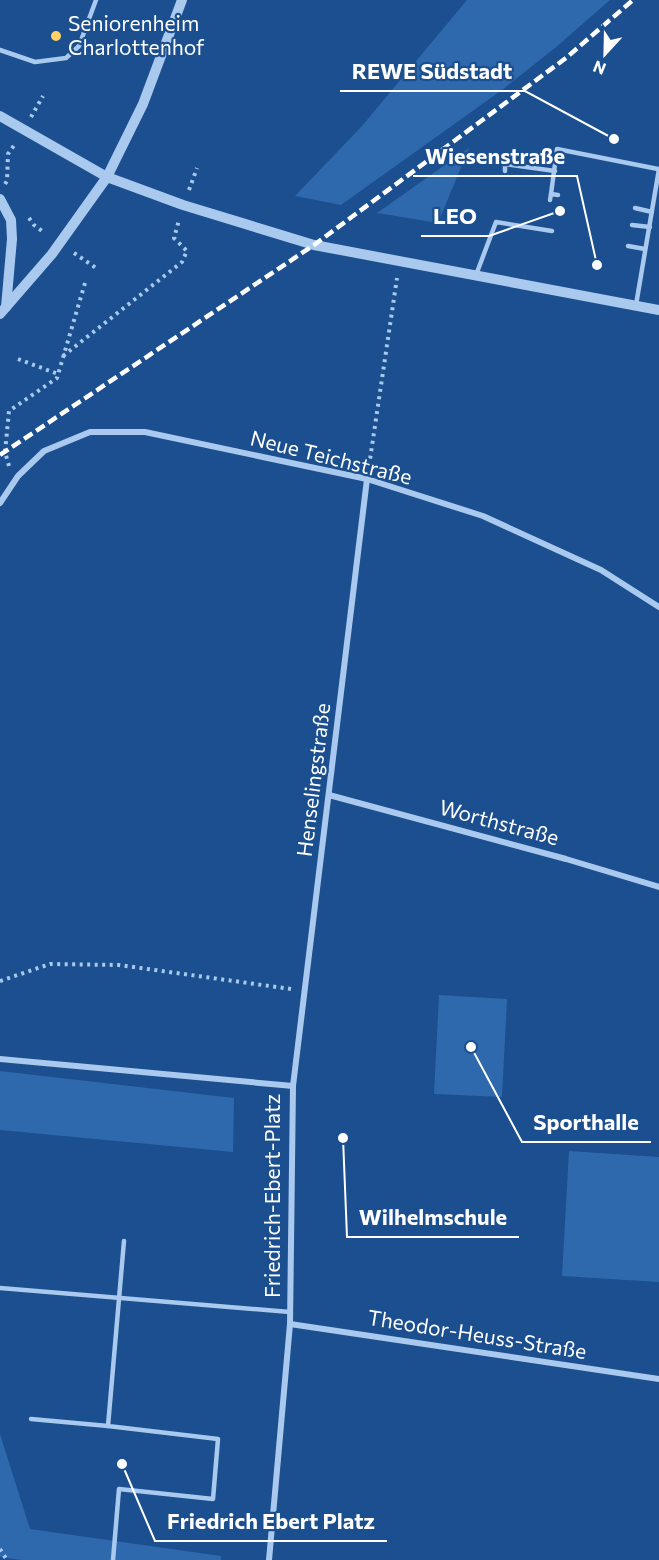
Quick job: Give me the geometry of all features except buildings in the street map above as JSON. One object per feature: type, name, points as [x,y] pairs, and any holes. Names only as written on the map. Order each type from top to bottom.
[{"type":"street","points":[[3,310],[52,254],[107,177],[143,104],[182,0]]},
{"type":"street","points":[[0,117],[107,177],[183,205],[314,245],[659,310]]},
{"type":"street","points":[[0,199],[11,220],[12,239],[3,310]]},
{"type":"street","name":"Neue Teichstraße","points":[[0,503],[18,476],[44,451],[90,432],[145,432],[367,479],[483,516],[601,570],[659,607]]},
{"type":"street","name":"Henselingstraße","points":[[293,1086],[367,479]]},
{"type":"street","name":"Worthstraße","points":[[329,795],[555,856],[659,887]]},
{"type":"street","name":"Friedrich-Ebert-Platz","points":[[0,1059],[293,1086],[290,1324],[269,1560]]},
{"type":"street","name":"Theodor-Heuss-Straße","points":[[290,1324],[659,1379]]},
{"type":"lane","points":[[0,50],[35,62],[66,58],[79,46],[96,0]]},
{"type":"lane","points":[[558,195],[551,197],[557,149],[658,169],[636,305]]},
{"type":"lane","points":[[505,171],[505,164],[555,171]]},
{"type":"lane","points":[[635,208],[652,212]]},
{"type":"lane","points":[[476,275],[497,215]]},
{"type":"lane","points":[[496,222],[552,231]]},
{"type":"lane","points":[[544,230],[546,223]]},
{"type":"lane","points":[[632,225],[650,227]]},
{"type":"lane","points":[[628,246],[645,249]]},
{"type":"lane","points":[[108,1426],[124,1241]]},
{"type":"lane","points":[[0,1288],[290,1312]]},
{"type":"lane","points":[[31,1419],[218,1439],[213,1499],[119,1489],[113,1560]]},
{"type":"path","points":[[63,356],[183,262],[188,251],[174,238]]},
{"type":"path","points":[[367,479],[399,262]]},
{"type":"path","points":[[0,472],[9,466],[4,452],[9,411],[57,378],[85,283]]},
{"type":"path","points":[[18,360],[58,374]]},
{"type":"path","points":[[0,981],[50,964],[119,965],[304,991]]},
{"type":"path","points":[[0,1549],[7,1560]]},
{"type":"shaded area","points":[[467,0],[610,0],[502,90],[341,205],[295,196],[362,126]]},
{"type":"shaded area","points":[[469,148],[438,223],[377,213]]},
{"type":"shaded area","points":[[439,995],[507,999],[502,1097],[434,1094]]},
{"type":"shaded area","points":[[0,1071],[234,1098],[233,1152],[0,1130]]},
{"type":"shaded area","points":[[569,1151],[659,1157],[659,1282],[562,1276]]},
{"type":"shaded area","points":[[0,1434],[30,1529],[221,1556],[221,1560],[22,1560],[0,1557]]},
{"type":"railway","points":[[0,455],[314,245],[566,58],[633,0]]},
{"type":"place","name":"Seniorenheim Charlottenhof","points":[[56,36]]},
{"type":"place","name":"REWE Südstadt","points":[[614,139]]},
{"type":"place","name":"LEO","points":[[560,211]]},
{"type":"place","name":"Wiesenstraße","points":[[597,265]]},
{"type":"place","name":"Sporthalle","points":[[471,1047]]},
{"type":"place","name":"Wilhelmschule","points":[[343,1138]]},
{"type":"place","name":"Friedrich Ebert Platz","points":[[122,1464]]}]
